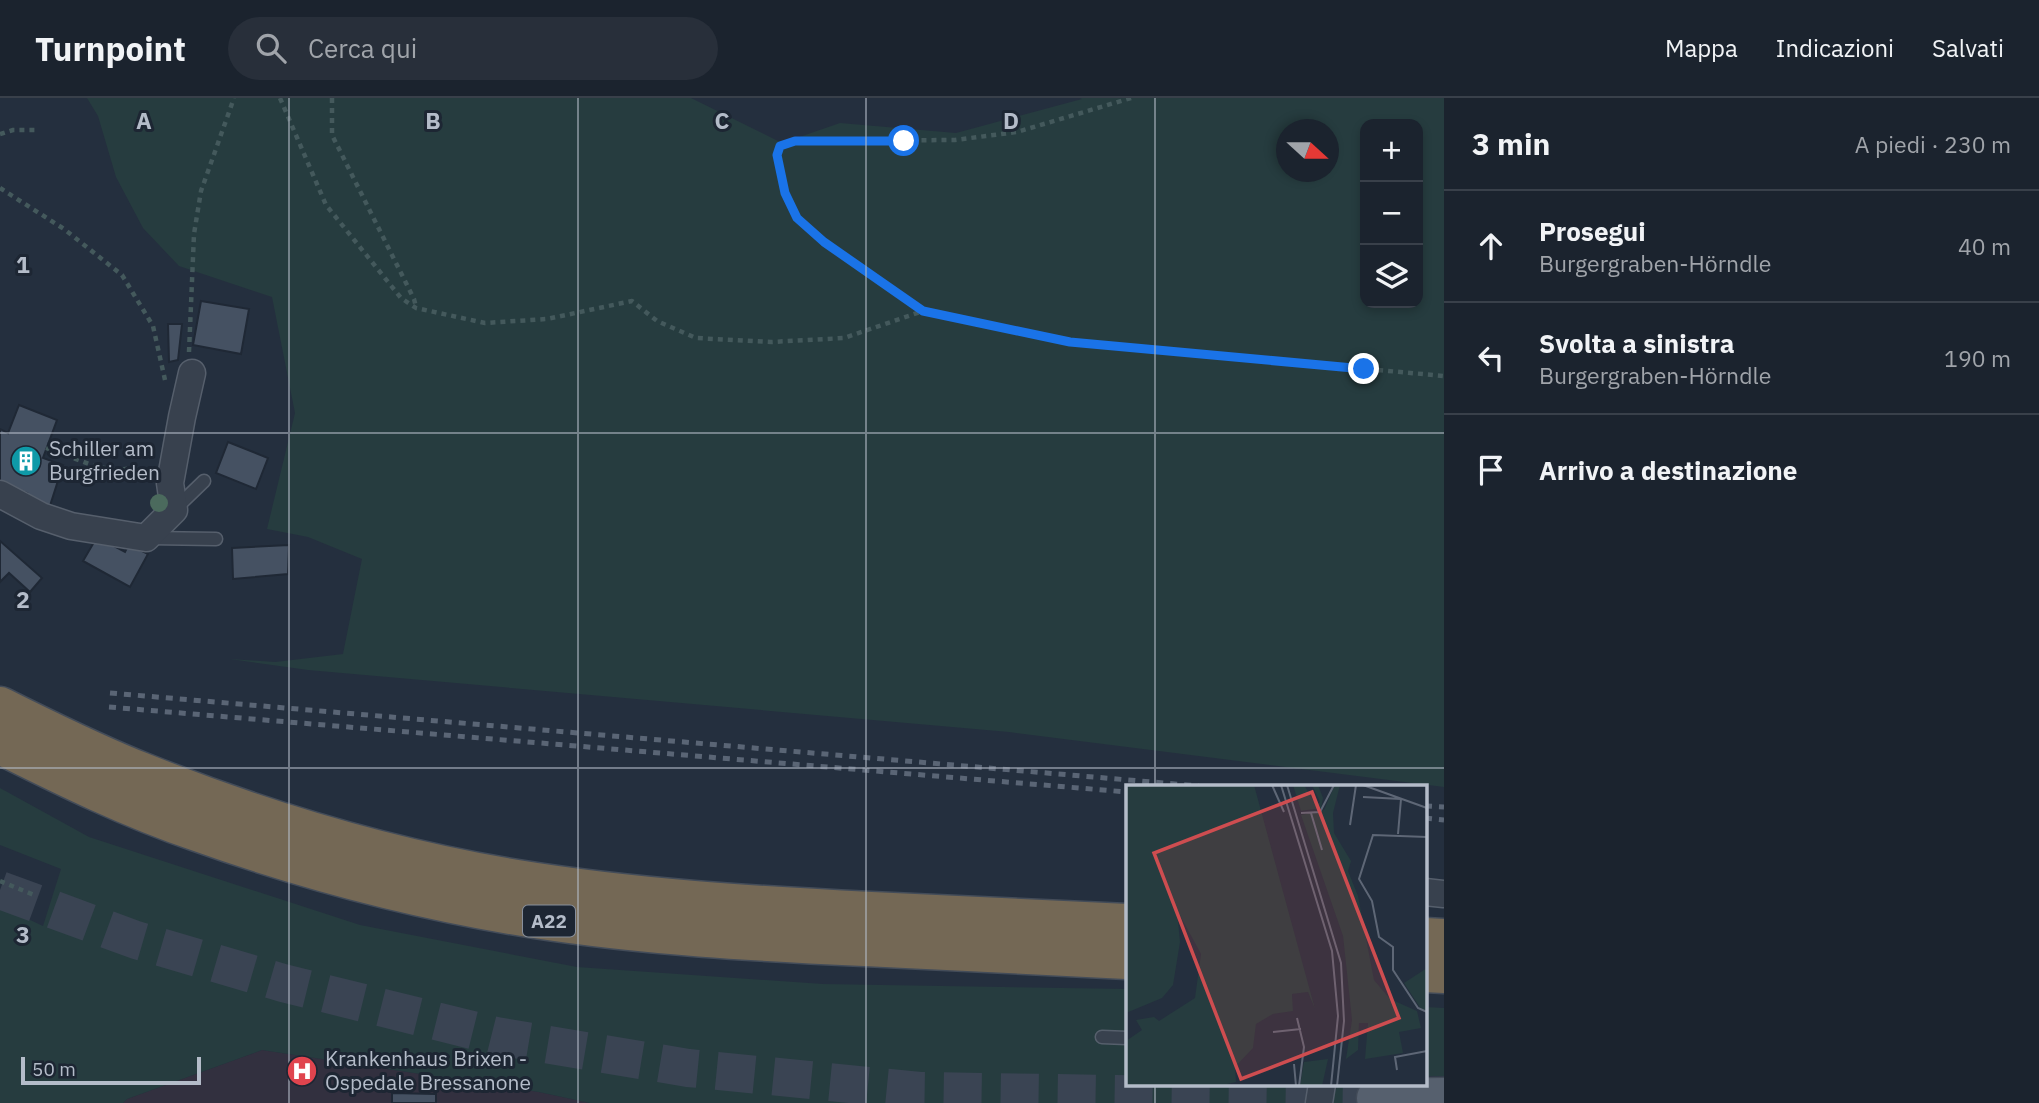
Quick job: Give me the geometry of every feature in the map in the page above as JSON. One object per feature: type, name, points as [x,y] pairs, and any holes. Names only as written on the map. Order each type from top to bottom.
[{"type":"highway","name":"A22","points":[[0,706],[142,772],[231,805],[323,834],[414,858],[517,879],[618,893],[748,905],[1126,923]]},
{"type":"highway","name":"A22","points":[[0,745],[100,793],[195,832],[355,880],[533,919],[636,933],[751,942],[1126,960]]},
{"type":"highway","points":[[1426,937],[1444,938]]},
{"type":"highway","points":[[1426,973],[1444,974]]},
{"type":"main road","points":[[1376,1098],[1444,1097]]},
{"type":"street","points":[[0,494],[41,516],[71,526],[146,538],[174,510],[170,483],[192,373]]},
{"type":"street","points":[[1426,892],[1444,894]]},
{"type":"lane","points":[[174,510],[204,481]]},
{"type":"lane","points":[[146,538],[216,538]]},
{"type":"lane","points":[[1102,1037],[1126,1038]]},
{"type":"path","points":[[192,373],[188,345],[194,234],[201,191],[234,98]]},
{"type":"path","points":[[280,98],[326,205],[401,298],[416,308],[485,323],[547,319],[632,301],[657,321],[696,338],[771,342],[844,338],[923,311]]},
{"type":"path","points":[[332,98],[332,135],[414,299],[416,308]]},
{"type":"path","points":[[1131,98],[1017,132],[955,140],[795,141],[780,146],[777,155],[785,193],[797,218],[824,242],[923,311],[1070,342],[1444,376]]},
{"type":"path","points":[[0,134],[13,130],[39,130]]},
{"type":"path","points":[[0,188],[64,229],[122,275],[153,326],[165,382]]},
{"type":"path","points":[[46,448],[97,467],[118,470],[134,468],[157,474],[170,483]]},
{"type":"path","points":[[0,881],[34,895]]},
{"type":"shaded area","name":"Krankenhaus Brixen - Ospedale Bressanone","points":[[262,1050],[539,1092],[590,1103],[123,1103],[127,1099]]},
{"type":"green space","points":[[87,98],[691,98],[782,143],[840,123],[956,133],[1082,99],[1080,98],[1444,98],[1444,787],[1009,732],[308,670],[230,659],[275,662],[343,654],[362,559],[308,537],[267,529],[295,413],[272,297],[179,266],[143,228],[116,177],[98,116]]},
{"type":"green space","points":[[0,788],[89,837],[360,925],[577,967],[823,984],[1126,989],[1126,1086],[1311,1086],[1311,1103],[590,1103],[539,1092],[262,1050],[127,1099],[123,1103],[0,1103],[0,906],[43,926],[61,869],[0,845]]},
{"type":"green space","points":[[1426,1007],[1444,1008],[1444,1076],[1426,1076]]},
{"type":"green space","points":[[1337,1086],[1370,1086],[1364,1103],[1334,1103]]},
{"type":"building","points":[[201,301],[249,309],[241,354],[193,345]]},
{"type":"building","points":[[168,324],[182,324],[178,360],[169,362]]},
{"type":"building","name":"Schiller am Burgfrieden","points":[[19,405],[57,420],[43,458],[63,465],[48,512],[24,502],[27,493],[0,483],[0,429],[8,433]]},
{"type":"building","points":[[228,442],[268,458],[256,489],[216,473]]},
{"type":"building","points":[[97,537],[125,552],[129,544],[148,554],[130,587],[83,561]]},
{"type":"building","points":[[0,541],[42,578],[30,592],[9,573],[0,582]]},
{"type":"building","points":[[289,545],[288,574],[233,579],[232,548]]},
{"type":"building","points":[[392,1093],[436,1094],[436,1103],[392,1103]]},
{"type":"tunnel","points":[[0,890],[136,940],[283,983],[496,1036],[688,1068],[920,1091],[1376,1098]]},
{"type":"railway","points":[[110,693],[1187,785]]},
{"type":"railway","points":[[109,707],[1126,792]]},
{"type":"railway","points":[[1426,806],[1444,807]]},
{"type":"railway","points":[[1426,818],[1444,820]]},
{"type":"place","name":"Schiller am Burgfrieden","points":[[26,461]]},
{"type":"place","name":"Krankenhaus Brixen - Ospedale Bressanone","points":[[302,1071]]},
{"type":"route","points":[[904,141],[795,141],[780,146],[777,155],[785,193],[797,218],[824,242],[923,311],[1070,342],[1364,369]]}]
